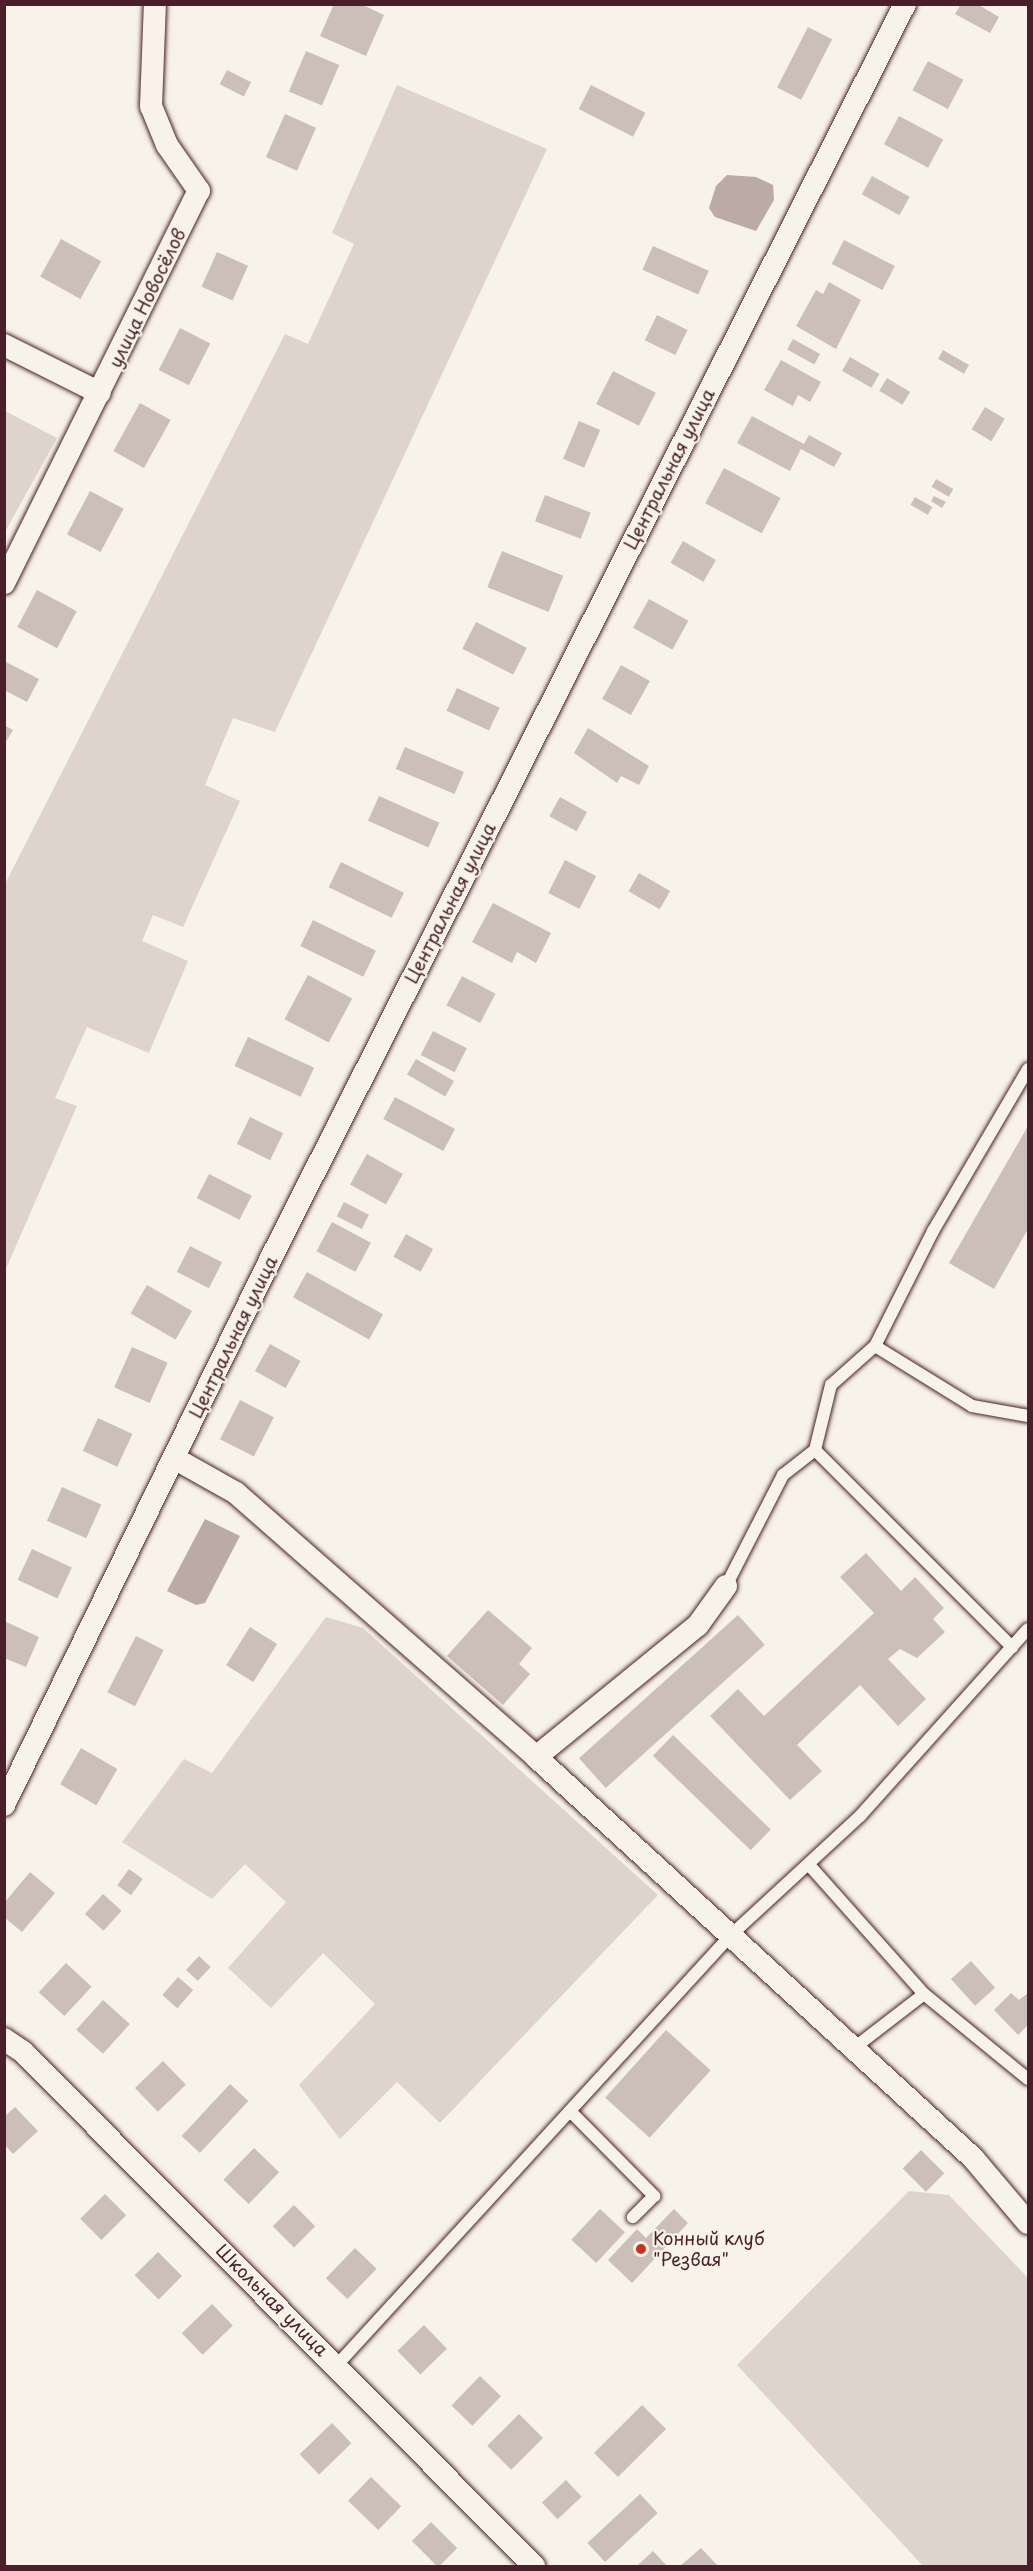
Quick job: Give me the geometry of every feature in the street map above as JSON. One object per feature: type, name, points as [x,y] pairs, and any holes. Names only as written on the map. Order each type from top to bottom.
[{"type":"street","name":"улица Новосёлов","points":[[4,583],[199,191],[167,145],[151,106],[155,4]]},
{"type":"street","name":"Центральная улица","points":[[4,1805],[174,1458],[905,4]]},
{"type":"street","points":[[4,345],[100,393]]},
{"type":"street","points":[[174,1458],[236,1493],[536,1757],[973,2158],[1029,2223]]},
{"type":"street","points":[[536,1757],[699,1625],[726,1586]]},
{"type":"street","name":"Школьная улица","points":[[4,2039],[23,2052],[337,2365],[534,2566]]},
{"type":"lane","points":[[726,1586],[783,1474],[815,1450],[831,1385],[876,1346],[933,1231],[1029,1069]]},
{"type":"lane","points":[[876,1346],[972,1406],[1027,1413]]},
{"type":"lane","points":[[815,1450],[1012,1647]]},
{"type":"lane","points":[[337,2365],[732,1935],[810,1866],[1029,1629]]},
{"type":"lane","points":[[810,1866],[924,1994],[1029,2079]]},
{"type":"lane","points":[[854,2048],[924,1994]]},
{"type":"lane","points":[[570,2111],[654,2196],[633,2217]]},
{"type":"shaded area","points":[[397,85],[547,149],[275,732],[233,718],[205,785],[240,801],[183,927],[153,915],[142,941],[188,961],[149,1053],[87,1027],[55,1098],[77,1106],[5,1271],[5,884],[285,334],[308,344],[354,244],[332,233]]},
{"type":"shaded area","points":[[727,175],[756,177],[773,185],[774,200],[756,231],[715,217],[709,208],[716,186]]},
{"type":"shaded area","points":[[5,411],[57,438],[5,532]]},
{"type":"shaded area","points":[[205,1519],[240,1536],[205,1603],[196,1605],[167,1591]]},
{"type":"shaded area","points":[[326,1617],[363,1628],[658,1895],[440,2123],[397,2082],[340,2139],[299,2085],[375,2004],[323,1953],[271,2008],[228,1968],[286,1902],[245,1864],[212,1899],[122,1842],[184,1759],[212,1773]]},
{"type":"shaded area","points":[[909,2191],[949,2195],[1028,2278],[1028,2566],[923,2566],[737,2365]]},
{"type":"building","points":[[334,4],[361,4],[384,15],[366,56],[320,36]]},
{"type":"building","points":[[961,4],[977,4],[999,17],[990,33],[955,14]]},
{"type":"building","points":[[808,27],[832,39],[801,100],[777,88]]},
{"type":"building","points":[[306,51],[339,65],[322,106],[289,92]]},
{"type":"building","points":[[928,61],[963,80],[948,109],[913,90]]},
{"type":"building","points":[[227,70],[251,82],[244,97],[220,84]]},
{"type":"building","points":[[591,85],[645,113],[633,137],[579,109]]},
{"type":"building","points":[[285,114],[316,128],[297,171],[266,157]]},
{"type":"building","points":[[899,116],[943,139],[928,168],[884,144]]},
{"type":"building","points":[[872,176],[910,197],[899,215],[862,194]]},
{"type":"building","points":[[61,239],[101,261],[80,299],[40,277]]},
{"type":"building","points":[[844,240],[895,266],[883,290],[832,264]]},
{"type":"building","points":[[653,246],[709,271],[698,295],[642,270]]},
{"type":"building","points":[[217,252],[248,266],[233,301],[202,287]]},
{"type":"building","points":[[829,282],[861,300],[836,349],[796,326],[816,290],[823,294]]},
{"type":"building","points":[[657,315],[688,330],[675,355],[645,340]]},
{"type":"building","points":[[180,328],[210,343],[189,385],[159,370]]},
{"type":"building","points":[[793,339],[820,354],[814,365],[787,349]]},
{"type":"building","points":[[943,350],[969,365],[964,374],[938,359]]},
{"type":"building","points":[[850,357],[879,374],[871,388],[842,371]]},
{"type":"building","points":[[781,360],[821,382],[810,402],[798,395],[793,406],[764,390]]},
{"type":"building","points":[[613,371],[656,393],[639,426],[596,404]]},
{"type":"building","points":[[887,378],[910,392],[902,405],[879,391]]},
{"type":"building","points":[[140,403],[171,420],[144,468],[113,451]]},
{"type":"building","points":[[985,407],[1005,419],[991,441],[972,429]]},
{"type":"building","points":[[752,416],[804,444],[809,435],[842,453],[834,467],[801,449],[790,471],[737,443]]},
{"type":"building","points":[[579,421],[600,430],[584,468],[563,459]]},
{"type":"building","points":[[724,468],[781,498],[762,533],[705,503]]},
{"type":"building","points":[[936,479],[953,489],[949,497],[932,487]]},
{"type":"building","points":[[90,491],[124,509],[101,552],[67,534]]},
{"type":"building","points":[[545,495],[591,513],[581,539],[535,521]]},
{"type":"building","points":[[934,496],[946,502],[942,508],[931,501]]},
{"type":"building","points":[[915,497],[932,507],[928,515],[910,505]]},
{"type":"building","points":[[683,541],[716,560],[703,582],[670,563]]},
{"type":"building","points":[[502,551],[563,576],[549,612],[487,587]]},
{"type":"building","points":[[37,590],[77,611],[57,648],[17,627]]},
{"type":"building","points":[[649,599],[688,621],[672,650],[633,628]]},
{"type":"building","points":[[476,622],[527,648],[513,675],[462,649]]},
{"type":"building","points":[[4,661],[39,679],[27,702],[4,690]]},
{"type":"building","points":[[621,665],[650,681],[631,715],[602,699]]},
{"type":"building","points":[[457,688],[500,708],[489,731],[446,711]]},
{"type":"building","points":[[4,725],[13,730],[4,745]]},
{"type":"building","points":[[588,728],[649,766],[639,785],[621,776],[617,783],[574,753]]},
{"type":"building","points":[[405,747],[464,772],[455,794],[396,769]]},
{"type":"building","points":[[379,796],[439,823],[428,848],[368,821]]},
{"type":"building","points":[[560,797],[587,812],[576,831],[549,816]]},
{"type":"building","points":[[565,860],[596,876],[579,909],[548,893]]},
{"type":"building","points":[[341,862],[404,893],[392,918],[329,887]]},
{"type":"building","points":[[639,873],[670,891],[660,909],[628,891]]},
{"type":"building","points":[[493,903],[551,933],[536,963],[517,952],[512,963],[472,942]]},
{"type":"building","points":[[313,920],[376,951],[363,977],[300,946]]},
{"type":"building","points":[[308,975],[352,998],[329,1043],[285,1019]]},
{"type":"building","points":[[462,976],[496,994],[480,1023],[447,1005]]},
{"type":"building","points":[[433,1031],[467,1048],[455,1072],[421,1055]]},
{"type":"building","points":[[248,1037],[314,1068],[301,1097],[234,1066]]},
{"type":"building","points":[[416,1059],[454,1081],[445,1097],[407,1075]]},
{"type":"building","points":[[395,1097],[455,1129],[443,1151],[383,1119]]},
{"type":"building","points":[[250,1117],[283,1133],[270,1160],[237,1144]]},
{"type":"building","points":[[1028,1126],[1028,1229],[994,1289],[949,1263]]},
{"type":"building","points":[[367,1154],[403,1174],[386,1204],[350,1185]]},
{"type":"building","points":[[209,1174],[252,1196],[240,1220],[197,1198]]},
{"type":"building","points":[[344,1202],[369,1215],[362,1229],[337,1216]]},
{"type":"building","points":[[332,1222],[371,1243],[355,1272],[317,1251]]},
{"type":"building","points":[[406,1234],[433,1249],[421,1272],[393,1257]]},
{"type":"building","points":[[190,1246],[222,1262],[209,1288],[177,1272]]},
{"type":"building","points":[[307,1272],[383,1314],[369,1340],[293,1297]]},
{"type":"building","points":[[147,1285],[192,1311],[176,1340],[130,1314]]},
{"type":"building","points":[[270,1344],[301,1361],[286,1388],[255,1371]]},
{"type":"building","points":[[132,1347],[168,1363],[150,1403],[114,1387]]},
{"type":"building","points":[[240,1400],[274,1417],[254,1456],[220,1439]]},
{"type":"building","points":[[98,1418],[132,1434],[117,1467],[83,1451]]},
{"type":"building","points":[[62,1487],[101,1504],[86,1538],[47,1521]]},
{"type":"building","points":[[32,1549],[72,1568],[58,1598],[18,1580]]},
{"type":"building","points":[[866,1553],[901,1591],[915,1577],[944,1608],[933,1619],[945,1632],[917,1658],[900,1649],[888,1659],[926,1699],[898,1726],[860,1685],[797,1745],[822,1771],[790,1800],[710,1716],[738,1689],[764,1716],[874,1613],[840,1577]]},
{"type":"building","points":[[488,1610],[532,1648],[519,1664],[530,1674],[503,1705],[447,1656]]},
{"type":"building","points":[[738,1615],[765,1645],[606,1788],[579,1758]]},
{"type":"building","points":[[4,1621],[39,1637],[26,1667],[4,1658]]},
{"type":"building","points":[[250,1627],[277,1644],[253,1682],[226,1665]]},
{"type":"building","points":[[136,1636],[164,1650],[135,1706],[107,1692]]},
{"type":"building","points":[[673,1735],[771,1829],[751,1850],[653,1756]]},
{"type":"building","points":[[81,1748],[117,1769],[96,1805],[60,1784]]},
{"type":"building","points":[[129,1869],[143,1879],[131,1895],[117,1885]]},
{"type":"building","points":[[30,1872],[55,1893],[22,1932],[4,1917],[4,1903]]},
{"type":"building","points":[[103,1894],[122,1911],[104,1931],[85,1914]]},
{"type":"building","points":[[199,1956],[211,1967],[198,1981],[186,1970]]},
{"type":"building","points":[[971,1961],[995,1988],[975,2006],[951,1979]]},
{"type":"building","points":[[66,1963],[92,1987],[64,2016],[39,1992]]},
{"type":"building","points":[[178,1977],[193,1990],[177,2008],[162,1995]]},
{"type":"building","points":[[1011,1993],[1019,2000],[1028,1993],[1028,2025],[1018,2035],[994,2010]]},
{"type":"building","points":[[103,2000],[130,2024],[103,2054],[76,2030]]},
{"type":"building","points":[[666,2030],[711,2070],[650,2138],[605,2098]]},
{"type":"building","points":[[163,2061],[186,2085],[158,2112],[135,2088]]},
{"type":"building","points":[[230,2084],[248,2101],[200,2153],[182,2136]]},
{"type":"building","points":[[15,2107],[38,2131],[13,2154],[4,2144],[4,2117]]},
{"type":"building","points":[[254,2148],[279,2172],[249,2204],[223,2180]]},
{"type":"building","points":[[921,2150],[944,2173],[926,2192],[903,2168]]},
{"type":"building","points":[[105,2194],[126,2215],[101,2240],[80,2219]]},
{"type":"building","points":[[294,2205],[315,2226],[294,2247],[273,2226]]},
{"type":"building","points":[[600,2209],[625,2232],[596,2263],[571,2240]]},
{"type":"building","name":"Конный клуб \"Резвая\"","points":[[674,2209],[688,2223],[632,2283],[608,2260],[637,2229],[646,2238]]},
{"type":"building","points":[[355,2248],[377,2269],[347,2299],[326,2278]]},
{"type":"building","points":[[158,2252],[182,2276],[159,2299],[135,2275]]},
{"type":"building","points":[[212,2304],[233,2326],[203,2355],[182,2333]]},
{"type":"building","points":[[424,2325],[447,2349],[420,2374],[397,2351]]},
{"type":"building","points":[[480,2376],[501,2396],[472,2426],[452,2405]]},
{"type":"building","points":[[642,2405],[666,2429],[618,2477],[594,2453]]},
{"type":"building","points":[[519,2414],[543,2438],[511,2470],[487,2446]]},
{"type":"building","points":[[332,2423],[351,2443],[319,2474],[300,2454]]},
{"type":"building","points":[[371,2477],[401,2506],[378,2530],[348,2501]]},
{"type":"building","points":[[566,2480],[582,2497],[558,2519],[542,2503]]},
{"type":"building","points":[[640,2494],[658,2513],[605,2562],[587,2543]]},
{"type":"building","points":[[431,2522],[457,2548],[437,2566],[412,2541]]},
{"type":"building","points":[[701,2548],[718,2566],[680,2566]]},
{"type":"building","points":[[653,2551],[667,2566],[637,2566]]},
{"type":"place","name":"Конный клуб \"Резвая\"","points":[[641,2249]]}]
